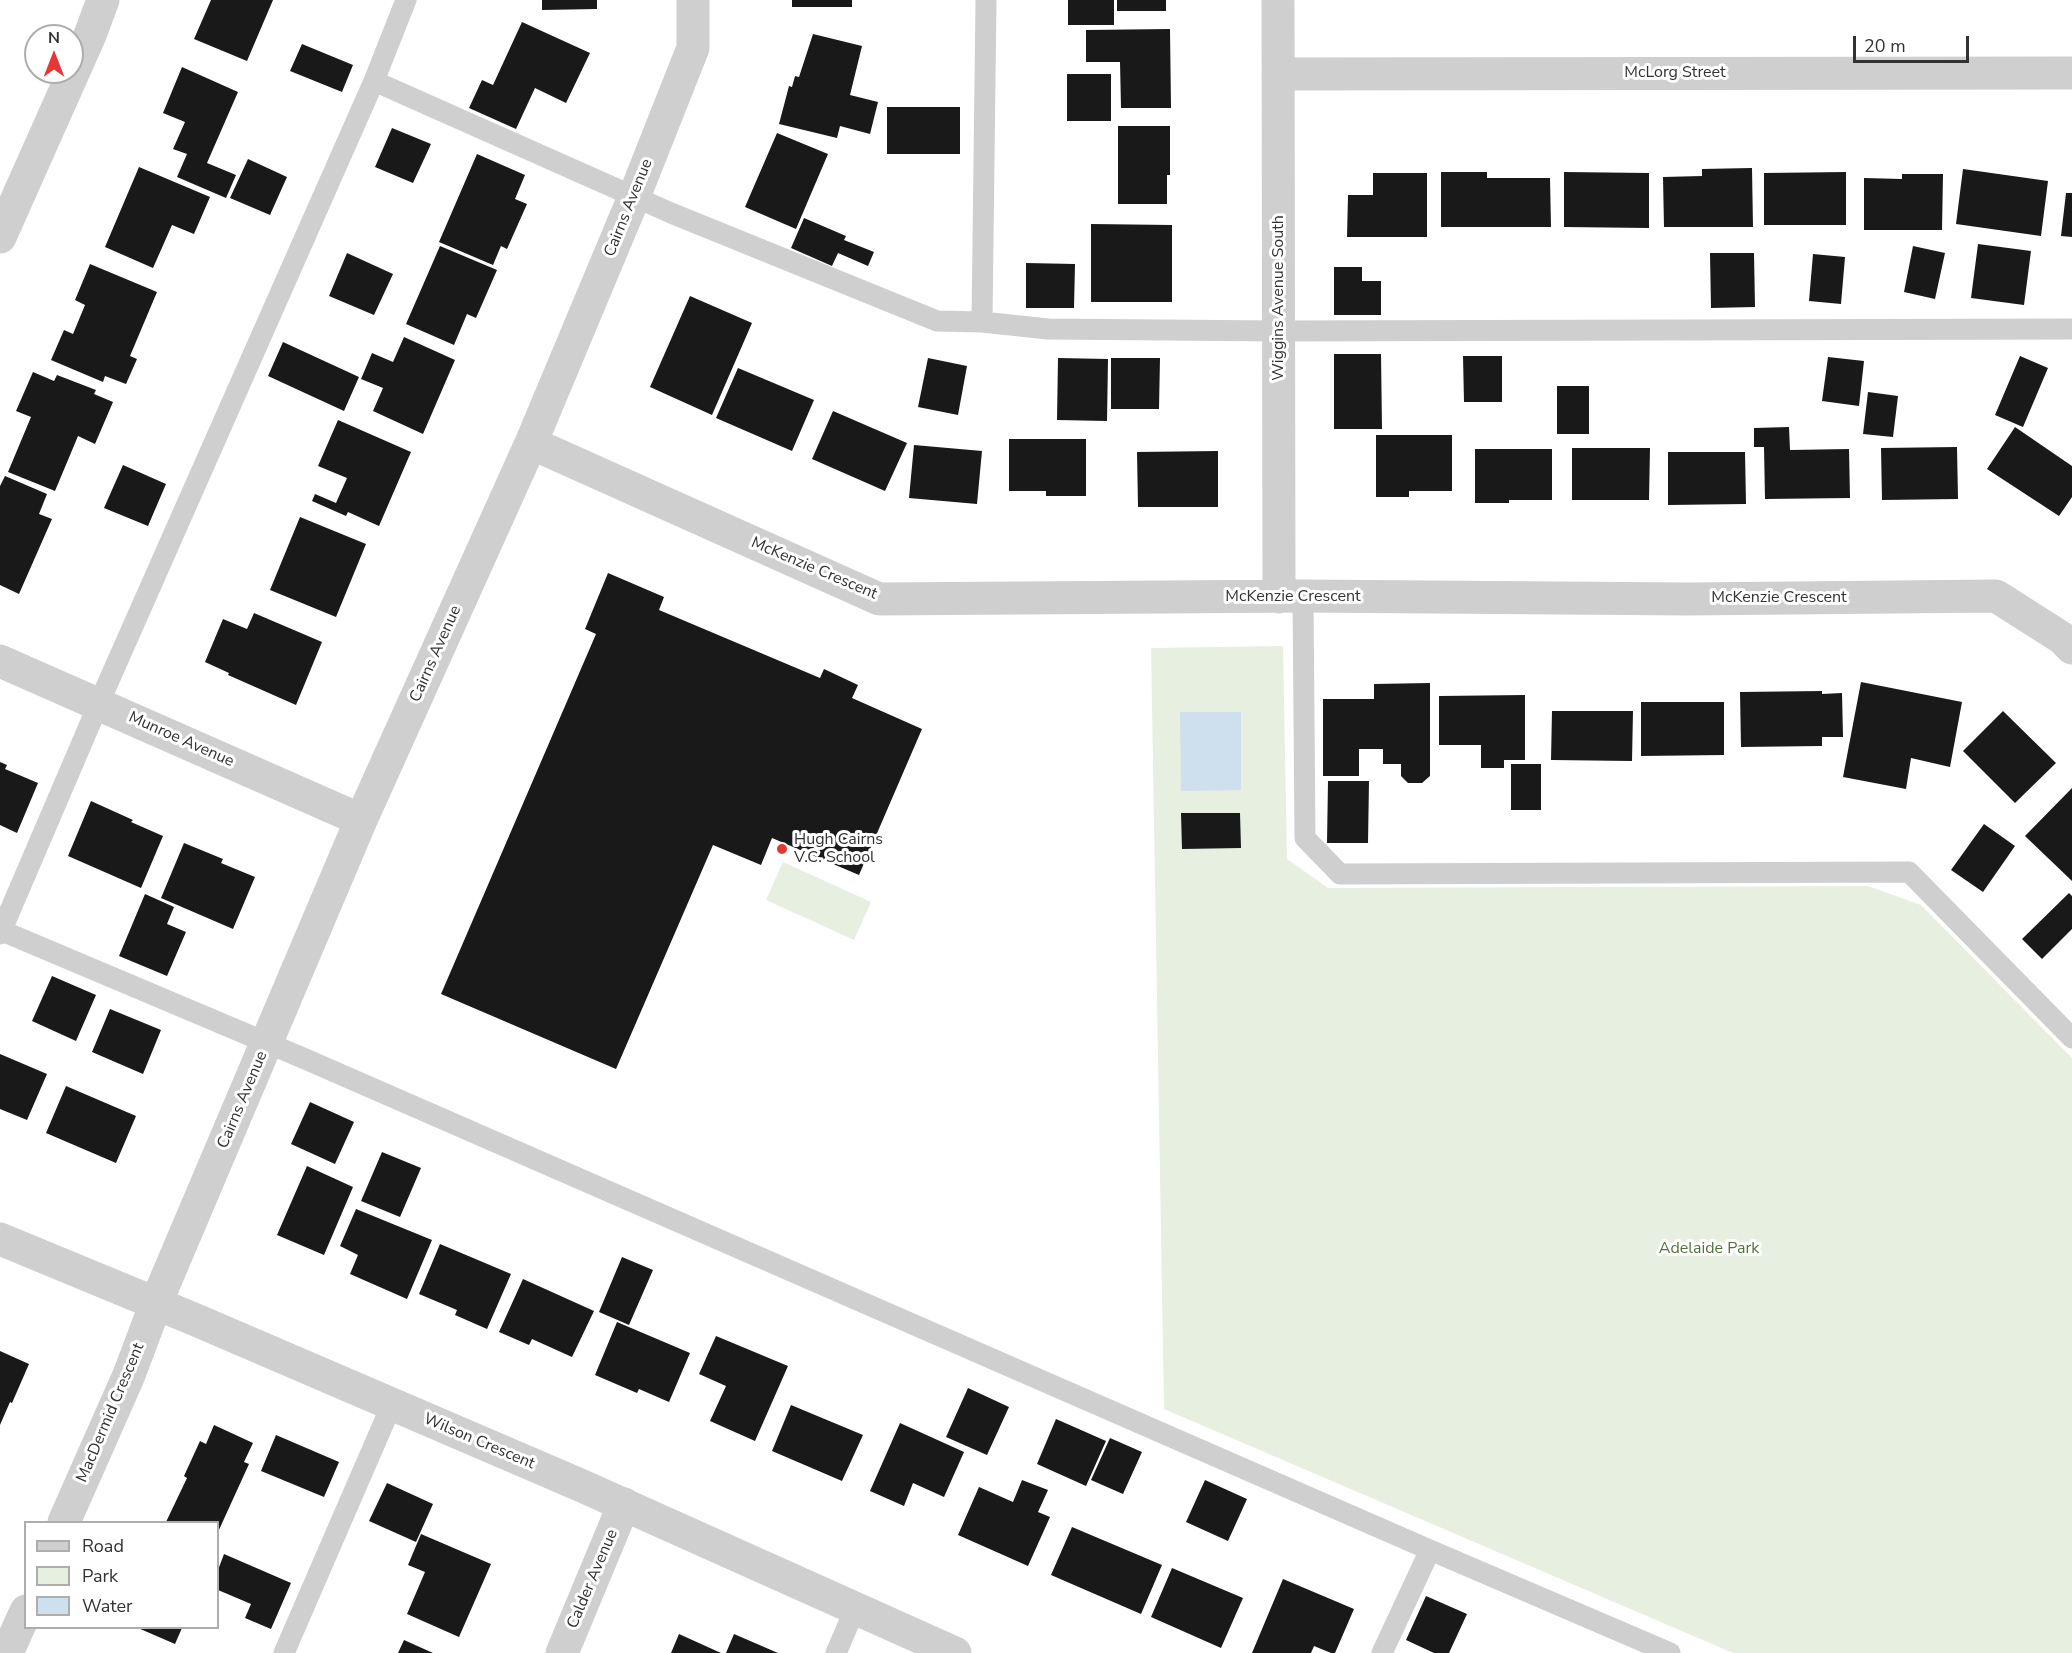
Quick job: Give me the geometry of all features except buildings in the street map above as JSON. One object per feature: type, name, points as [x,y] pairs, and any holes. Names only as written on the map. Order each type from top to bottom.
[{"type":"street","points":[[0,237],[90,35],[103,0]]},
{"type":"street","name":"Cairns Avenue","points":[[156,1303],[361,820],[531,443],[634,196],[693,48],[693,0]]},
{"type":"street","name":"Wiggins Avenue South","points":[[1278,0],[1279,331],[1291,596]]},
{"type":"street","name":"McLorg Street","points":[[1278,74],[2072,73]]},
{"type":"street","name":"McKenzie Crescent","points":[[531,443],[879,599],[1291,596],[1688,599],[1996,596],[2062,638],[2072,648]]},
{"type":"street","name":"Munroe Avenue","points":[[0,661],[361,820]]},
{"type":"street","name":"Wilson Crescent","points":[[0,1239],[156,1303],[624,1504],[955,1653]]},
{"type":"street","name":"MacDermid Crescent","points":[[64,1521],[129,1375],[156,1303]]},
{"type":"street","name":"Calder Avenue","points":[[562,1653],[624,1504]]},
{"type":"street","points":[[7,1653],[24,1615]]},
{"type":"lane","points":[[406,0],[374,81],[0,932],[267,1042],[1670,1653]]},
{"type":"lane","points":[[982,322],[986,0]]},
{"type":"lane","points":[[374,81],[634,196],[937,321],[982,322],[1048,329],[1279,331],[2072,328]]},
{"type":"lane","points":[[1291,596],[1305,838],[1340,874],[1909,872],[2072,1038]]},
{"type":"lane","points":[[284,1653],[392,1404]]},
{"type":"lane","points":[[1382,1653],[1430,1550]]},
{"type":"lane","points":[[836,1653],[855,1609]]},
{"type":"green space","name":"Adelaide Park","points":[[1283,646],[1287,859],[1328,888],[1868,886],[1921,905],[2072,1058],[2072,1653],[1733,1653],[1164,1409],[1151,648]]},
{"type":"green space","points":[[783,862],[871,902],[854,940],[766,900]]},
{"type":"water","points":[[1180,712],[1241,712],[1241,790],[1181,791]]},
{"type":"place","name":"Hugh Cairns V.C. School","points":[[782,849]]}]
